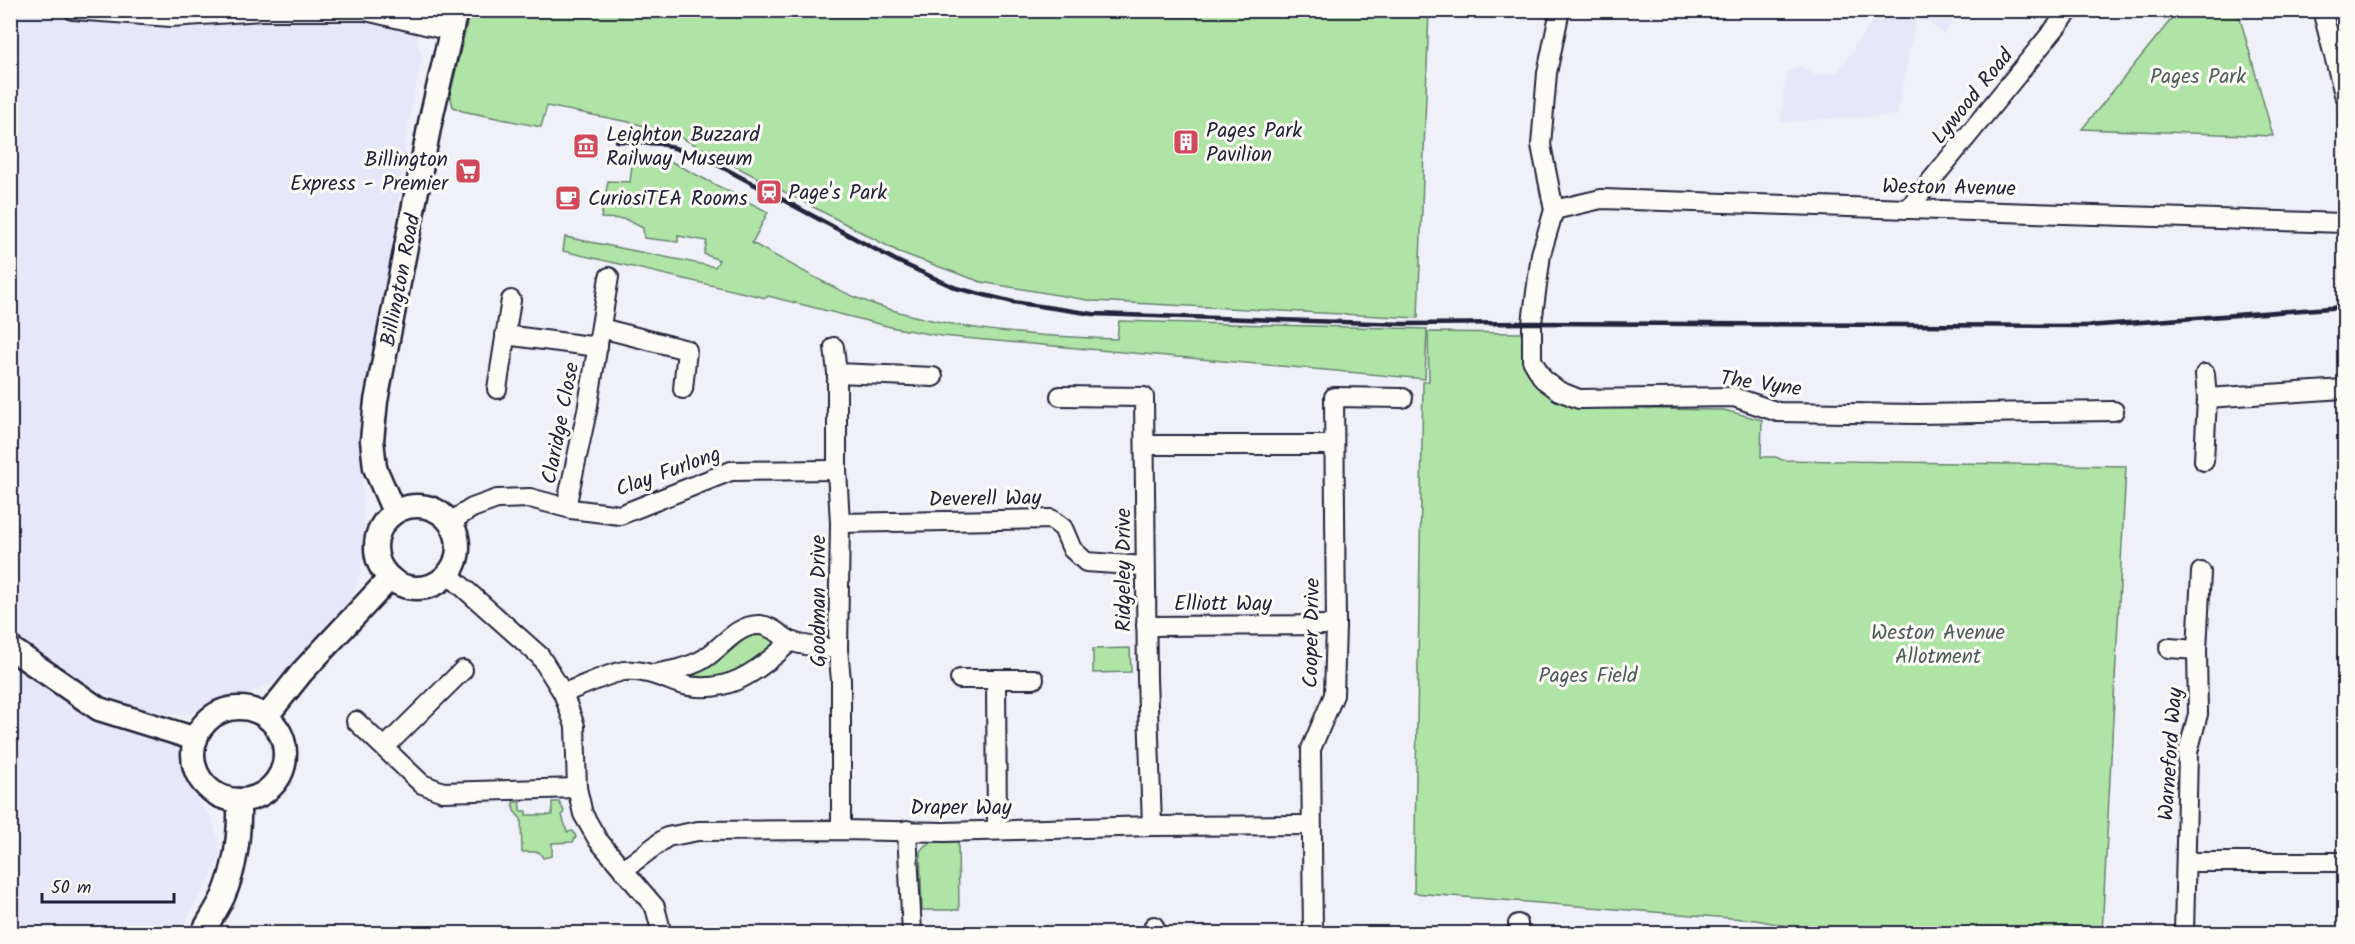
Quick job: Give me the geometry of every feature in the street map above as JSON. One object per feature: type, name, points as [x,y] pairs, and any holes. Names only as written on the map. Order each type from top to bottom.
[{"type":"street","points":[[73,10],[171,16],[262,11],[366,11],[454,21]]},
{"type":"street","points":[[1554,210],[1541,145],[1547,73],[1560,10]]},
{"type":"street","name":"Lywood Road","points":[[1908,209],[2070,10]]},
{"type":"street","points":[[2322,10],[2344,94]]},
{"type":"street","name":"Billington Road","points":[[394,512],[375,468],[372,440],[375,411],[430,123],[454,21]]},
{"type":"street","name":"Weston Avenue","points":[[1554,210],[1601,199],[2344,223]]},
{"type":"street","name":"The Vyne","points":[[1554,210],[1541,254],[1532,323],[1532,360],[1543,379],[1559,391],[1580,399],[1734,397],[1778,412],[1918,414],[2114,411]]},
{"type":"street","name":"Claridge Close","points":[[566,507],[598,347],[609,277]]},
{"type":"street","points":[[497,388],[511,300]]},
{"type":"street","points":[[601,328],[687,350],[683,389]]},
{"type":"street","name":"Claridge Close","points":[[505,335],[598,347]]},
{"type":"street","name":"Goodman Drive","points":[[834,347],[837,373],[837,470],[840,523],[838,649],[841,680],[841,830]]},
{"type":"street","points":[[837,373],[933,377]]},
{"type":"street","points":[[2204,461],[2208,398],[2205,374]]},
{"type":"street","points":[[2208,398],[2344,388]]},
{"type":"street","name":"Ridgeley Drive","points":[[1060,396],[1144,397],[1146,626],[1152,826]]},
{"type":"street","name":"Cooper Drive","points":[[1313,933],[1311,749],[1334,695],[1336,625],[1334,397],[1403,398]]},
{"type":"street","points":[[1146,445],[1334,445]]},
{"type":"street","name":"Clay Furlong","points":[[450,522],[471,508],[497,500],[530,498],[566,507],[620,515],[730,471],[837,470]]},
{"type":"street","points":[[406,507],[430,508],[441,513],[450,522],[456,534],[458,547],[456,560],[448,574],[433,584],[414,588],[401,585],[390,578],[377,557],[376,544],[378,532],[385,520],[394,512],[406,507]]},
{"type":"street","name":"Deverell Way","points":[[840,523],[1051,519],[1063,528],[1072,549],[1086,562],[1145,566]]},
{"type":"street","name":"Warneford Way","points":[[2184,933],[2188,752],[2198,714],[2197,650],[2201,572]]},
{"type":"street","points":[[448,574],[540,656],[563,693],[575,726],[577,788],[583,814],[598,840],[655,907],[662,933]]},
{"type":"street","points":[[266,717],[302,672],[390,578]]},
{"type":"street","points":[[654,674],[700,661],[719,649],[732,635],[742,629],[760,625],[780,632],[791,641],[838,649]]},
{"type":"street","name":"Elliott Way","points":[[1146,626],[1336,625]]},
{"type":"street","points":[[563,693],[625,671],[654,674],[690,687],[729,685],[742,680],[791,641]]},
{"type":"street","points":[[10,648],[60,685],[99,709],[196,739]]},
{"type":"street","points":[[2169,648],[2197,650]]},
{"type":"street","points":[[385,747],[463,670]]},
{"type":"street","points":[[960,680],[1034,679]]},
{"type":"street","points":[[996,680],[997,830]]},
{"type":"street","points":[[235,708],[251,710],[266,717],[276,728],[282,741],[285,757],[282,769],[276,782],[266,792],[253,798],[239,800],[220,797],[204,786],[195,770],[196,739],[206,722],[219,713],[235,708]]},
{"type":"street","points":[[356,721],[422,784],[443,792],[577,788]]},
{"type":"street","points":[[202,933],[224,896],[236,855],[240,820],[239,800]]},
{"type":"street","name":"Draper Way","points":[[623,870],[667,837],[698,831],[907,830],[944,832],[1152,826],[1311,825]]},
{"type":"street","points":[[907,830],[912,933]]},
{"type":"street","points":[[2187,862],[2344,862]]},
{"type":"shaded area","points":[[10,11],[426,11],[417,40],[422,57],[410,116],[368,406],[363,460],[364,560],[354,596],[336,625],[275,681],[239,698],[182,715],[148,712],[91,688],[11,631]]},
{"type":"shaded area","points":[[1923,11],[1961,11],[1943,34],[1920,15]]},
{"type":"shaded area","points":[[1878,12],[1916,18],[1897,115],[1780,122],[1786,73],[1801,65],[1815,75],[1839,71]]},
{"type":"shaded area","points":[[10,635],[99,709],[174,738],[189,786],[212,819],[222,855],[179,933],[11,933]]},
{"type":"green space","points":[[470,11],[1429,11],[1418,318],[1093,301],[981,282],[899,252],[680,137],[634,123],[547,106],[541,127],[462,111],[453,107],[450,95]]},
{"type":"green space","name":"Pages Park","points":[[2178,11],[2238,11],[2273,136],[2082,129]]},
{"type":"green space","points":[[644,158],[672,162],[768,212],[752,243],[830,286],[888,309],[985,329],[1051,336],[1117,339],[1119,321],[1427,329],[1425,379],[941,336],[895,328],[768,296],[766,298],[563,251],[565,237],[715,267],[719,260],[704,254],[707,241],[678,236],[678,242],[644,238],[643,228],[625,219],[601,218],[608,181],[630,182],[632,165]]},
{"type":"green space","points":[[1428,332],[1521,333],[1534,381],[1553,399],[1580,408],[1724,410],[1762,420],[1761,457],[1776,457],[1782,460],[2126,466],[2102,933],[1823,933],[1756,920],[1414,893],[1423,382],[1429,381]]},
{"type":"green space","points":[[750,634],[772,636],[776,646],[733,674],[712,678],[682,677],[720,660]]},
{"type":"green space","points":[[1130,648],[1131,672],[1093,673],[1093,649]]},
{"type":"green space","points":[[513,802],[520,802],[520,811],[526,811],[526,815],[552,815],[552,802],[559,802],[564,811],[562,815],[567,832],[573,831],[576,837],[573,842],[552,843],[552,856],[543,858],[539,852],[522,852],[521,819],[514,811]]},
{"type":"green space","points":[[958,841],[959,910],[922,910],[920,852],[931,842]]},
{"type":"railway","points":[[617,141],[662,144],[705,158],[897,261],[956,288],[1013,302],[1093,314],[1404,324],[2087,326],[2344,307]]},
{"type":"place","name":"Pages Park Pavilion","points":[[1186,142]]},
{"type":"place","name":"Leighton Buzzard Railway Museum","points":[[586,146]]},
{"type":"place","name":"Billington Express - Premier","points":[[468,171]]},
{"type":"place","name":"Page's Park","points":[[769,192]]},
{"type":"place","name":"CuriosiTEA Rooms","points":[[568,198]]},
{"type":"park label","name":"Weston Avenue Allotment","points":[[1938,644]]},
{"type":"park label","name":"Pages Field","points":[[1588,675]]}]
